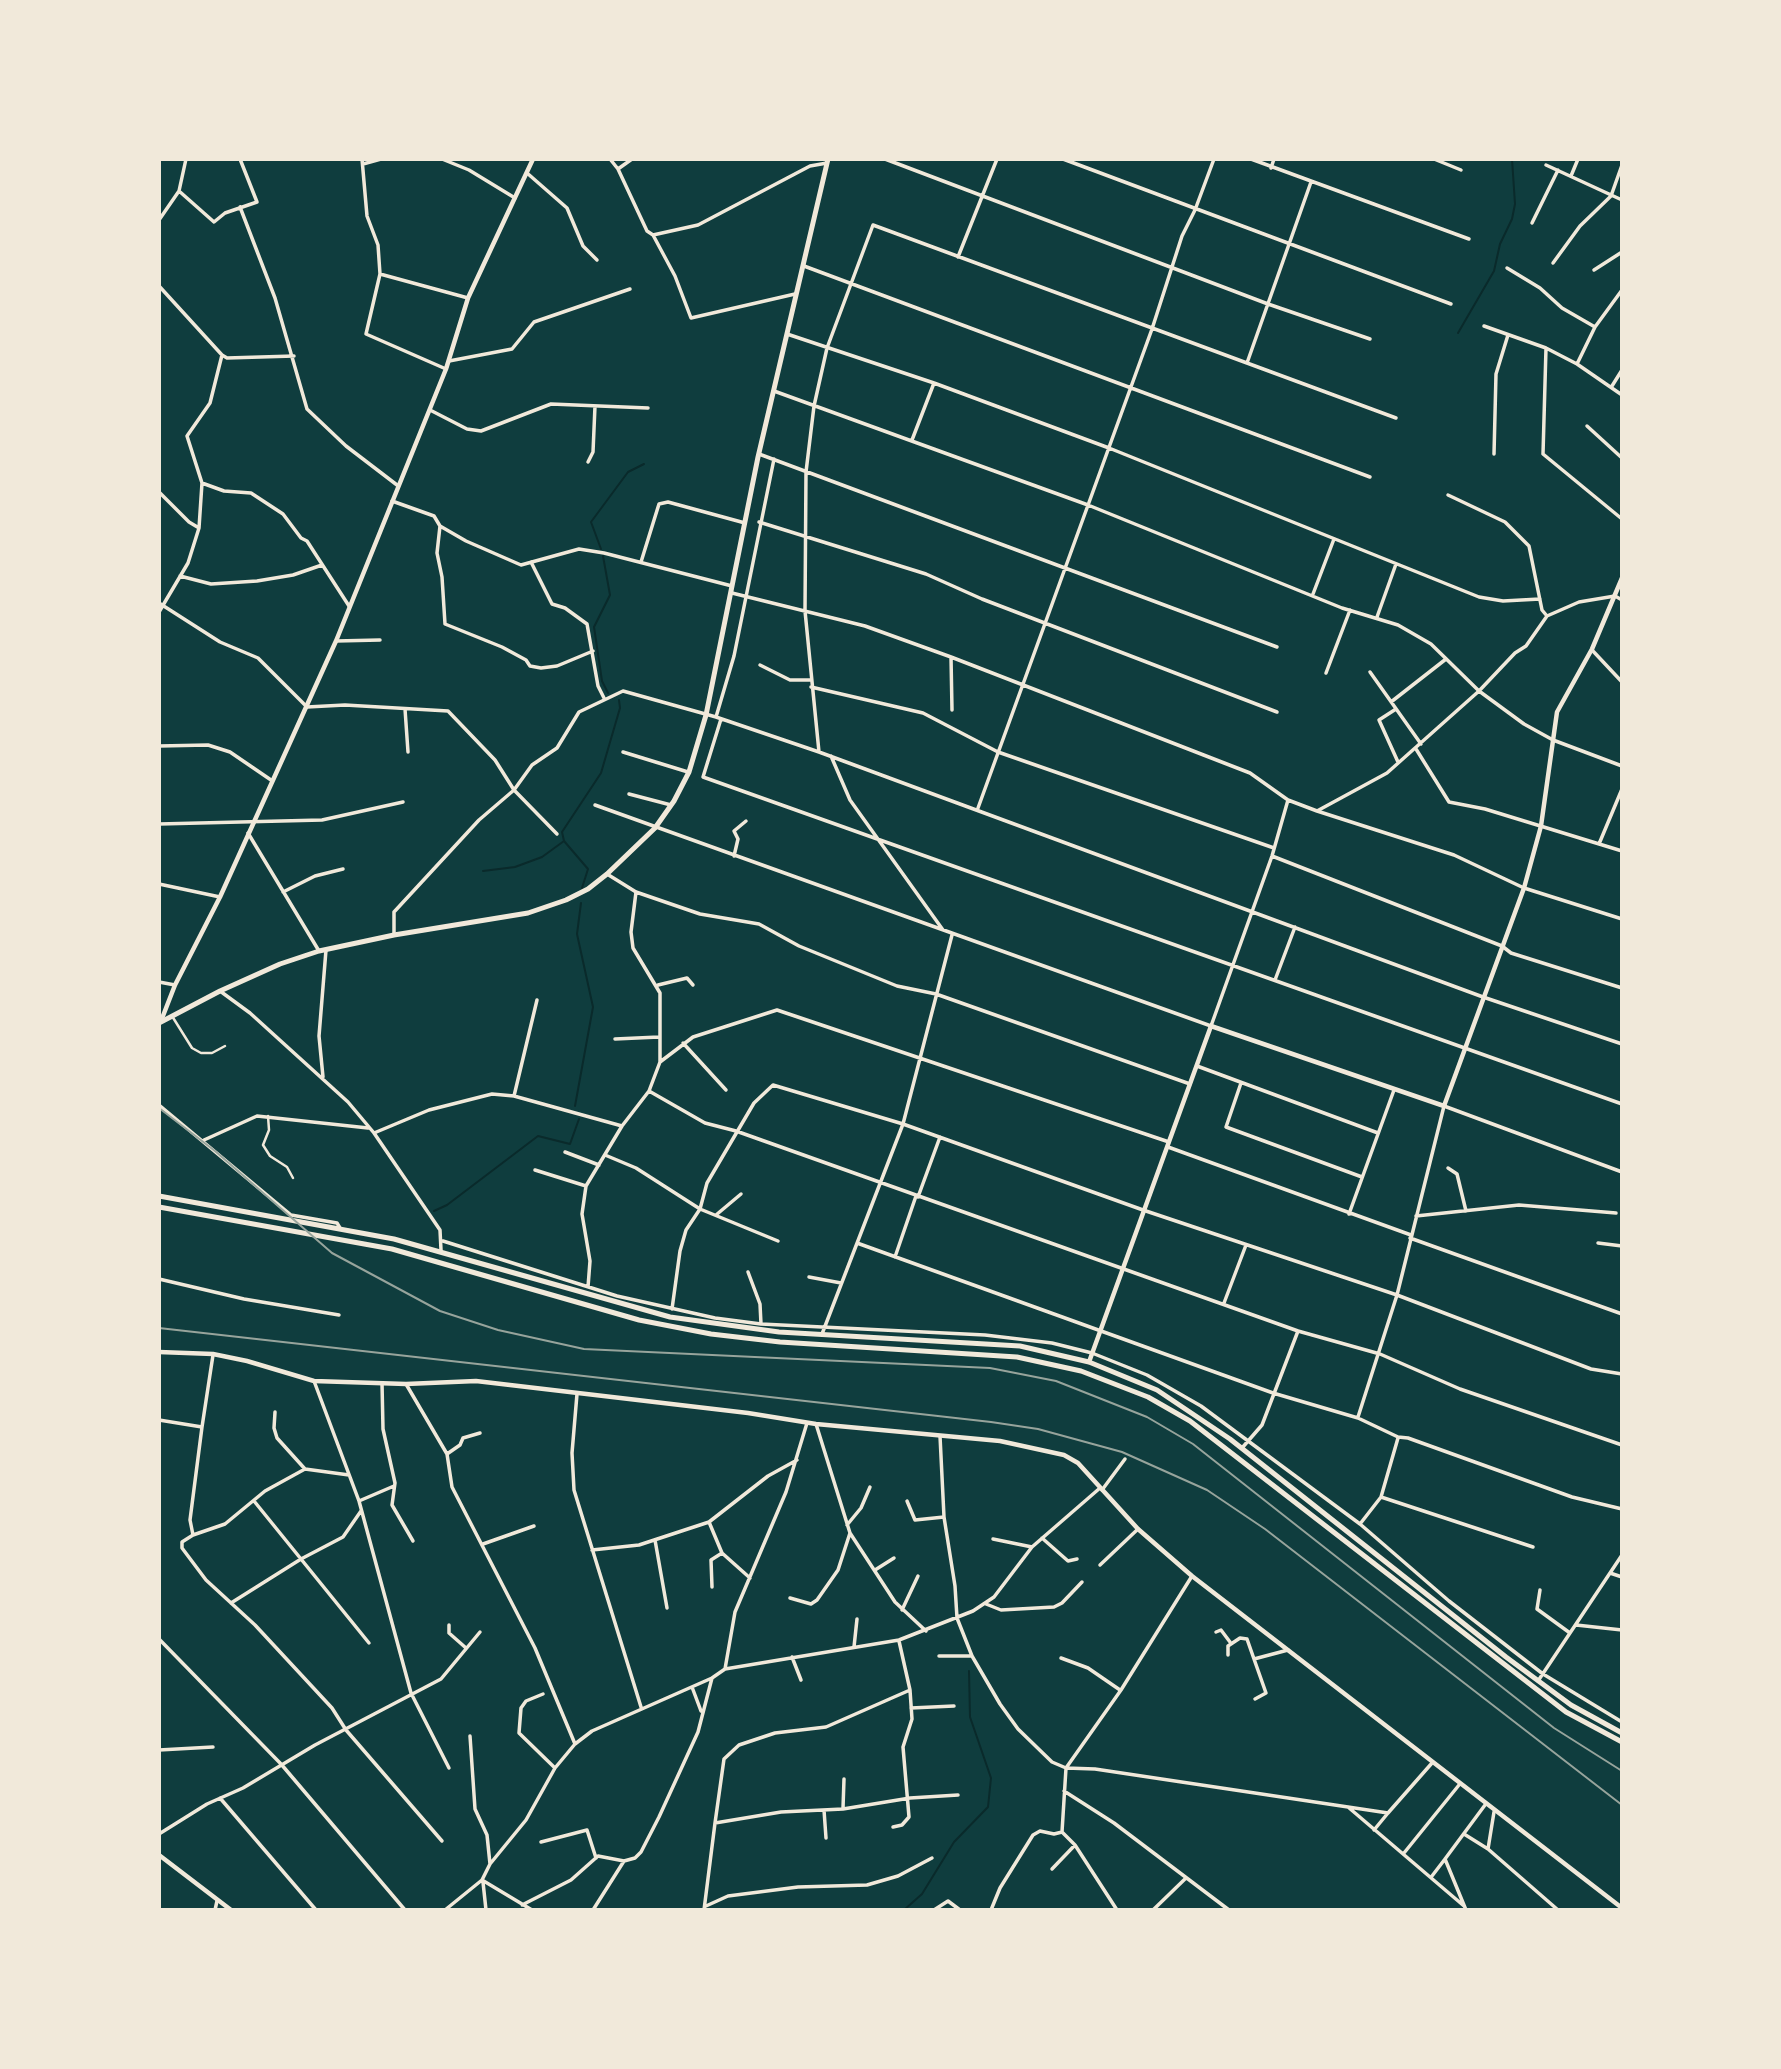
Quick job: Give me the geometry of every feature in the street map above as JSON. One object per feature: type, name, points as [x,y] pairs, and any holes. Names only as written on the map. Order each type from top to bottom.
[{"type":"main road","points":[[160,1022],[280,964],[322,951],[394,934],[528,913],[566,900],[607,874],[655,828],[689,772],[706,715],[759,454],[828,161]]},
{"type":"main road","points":[[159,1196],[340,1228],[441,1250],[654,1314],[719,1326],[1020,1346],[1089,1362],[1157,1390],[1242,1449],[1538,1681],[1571,1705],[1622,1733]]},
{"type":"main road","points":[[159,1207],[392,1249],[639,1320],[711,1335],[1017,1357],[1082,1371],[1148,1397],[1190,1421],[1566,1712],[1622,1742]]},
{"type":"street","points":[[159,220],[179,191],[186,159]]},
{"type":"street","points":[[179,191],[214,222],[225,213],[257,202],[240,159]]},
{"type":"street","points":[[382,159],[363,161],[367,216],[378,245],[380,274],[366,334],[446,369]]},
{"type":"street","points":[[442,159],[469,170],[515,198]]},
{"type":"street","points":[[160,1022],[336,641],[390,500],[446,369],[468,298],[533,159]]},
{"type":"street","points":[[610,159],[618,169],[647,231],[653,235],[675,276],[691,318],[796,294]]},
{"type":"street","points":[[618,169],[632,159]]},
{"type":"street","points":[[885,159],[1268,304],[1370,338]]},
{"type":"street","points":[[958,257],[997,159]]},
{"type":"street","points":[[1063,159],[1451,304]]},
{"type":"street","points":[[978,808],[1063,567],[1152,329],[1182,236],[1214,159]]},
{"type":"street","points":[[1251,159],[1469,239]]},
{"type":"street","points":[[1271,168],[1274,159]]},
{"type":"street","points":[[1434,159],[1461,170]]},
{"type":"street","points":[[1571,176],[1578,159]]},
{"type":"street","points":[[653,235],[698,225],[810,166],[828,161]]},
{"type":"street","points":[[1546,165],[1622,200]]},
{"type":"street","points":[[1553,263],[1580,226],[1611,196],[1622,165]]},
{"type":"street","points":[[1532,223],[1558,170]]},
{"type":"street","points":[[527,173],[567,208],[583,246],[597,260]]},
{"type":"street","points":[[1247,363],[1311,182]]},
{"type":"street","points":[[240,207],[294,356],[307,410],[346,446],[397,485]]},
{"type":"street","points":[[819,752],[805,611],[806,472],[814,406],[827,348],[853,285],[873,225],[1396,418]]},
{"type":"street","points":[[1594,270],[1622,251]]},
{"type":"street","points":[[802,265],[1370,477]]},
{"type":"street","points":[[1507,268],[1540,288],[1562,309],[1595,327]]},
{"type":"street","points":[[380,274],[468,298]]},
{"type":"street","points":[[159,286],[227,358],[294,356]]},
{"type":"street","points":[[449,361],[512,349],[534,322],[630,289]]},
{"type":"street","points":[[1577,364],[1595,327],[1622,290]]},
{"type":"street","points":[[1484,326],[1546,348],[1577,364],[1622,395]]},
{"type":"street","points":[[786,334],[934,383],[1109,448],[1479,597],[1503,601],[1541,599]]},
{"type":"street","points":[[1494,454],[1496,374],[1508,335]]},
{"type":"street","points":[[1546,348],[1543,454],[1622,519]]},
{"type":"street","points":[[159,612],[160,604],[188,563],[199,528],[202,482],[187,436],[210,403],[222,355]]},
{"type":"street","points":[[1611,386],[1622,370]]},
{"type":"street","points":[[912,441],[934,383]]},
{"type":"street","points":[[774,391],[1088,505],[1350,610],[1377,617],[1431,644],[1479,691],[1524,724],[1553,740],[1622,766]]},
{"type":"street","points":[[429,410],[467,429],[481,430],[551,404],[649,408]]},
{"type":"street","points":[[588,462],[593,452],[595,406]]},
{"type":"street","points":[[1587,426],[1622,458]]},
{"type":"street","points":[[759,454],[1277,647]]},
{"type":"street","points":[[774,459],[759,522],[734,656],[703,777],[1622,1104]]},
{"type":"street","points":[[202,482],[224,491],[251,493],[283,514],[301,538],[307,541],[349,606]]},
{"type":"street","points":[[159,492],[189,522],[199,528]]},
{"type":"street","points":[[1448,495],[1505,522],[1529,546],[1547,616]]},
{"type":"street","points":[[390,500],[433,516],[440,526],[521,565],[579,549],[640,563],[733,590],[744,596],[865,626],[1023,684],[1250,773],[1288,800],[1454,855],[1524,888],[1622,919]]},
{"type":"street","points":[[640,563],[659,504],[668,502],[747,523]]},
{"type":"street","points":[[759,522],[926,574],[1277,712]]},
{"type":"street","points":[[440,526],[437,553],[445,624],[502,647],[526,660],[530,666],[556,666],[593,651]]},
{"type":"street","points":[[1313,594],[1334,539]]},
{"type":"street","points":[[531,562],[552,604],[573,613],[587,624],[598,686],[604,698]]},
{"type":"street","points":[[1377,617],[1396,564]]},
{"type":"street","points":[[180,575],[211,584],[257,581],[293,575],[321,565]]},
{"type":"street","points":[[1358,1418],[1397,1295],[1444,1106],[1524,888],[1541,826],[1557,712],[1566,691],[1592,649],[1622,578]]},
{"type":"street","points":[[1317,811],[1399,763],[1416,749],[1479,691],[1515,653],[1526,646],[1547,616],[1579,602],[1615,596],[1622,600]]},
{"type":"street","points":[[160,604],[220,642],[258,659],[307,706],[345,705],[448,711],[495,761],[514,790],[557,834]]},
{"type":"street","points":[[1325,674],[1350,610]]},
{"type":"street","points":[[336,641],[380,640]]},
{"type":"street","points":[[1592,649],[1622,682]]},
{"type":"street","points":[[951,657],[953,710]]},
{"type":"street","points":[[1391,702],[1446,659]]},
{"type":"street","points":[[760,664],[790,680],[811,680]]},
{"type":"street","points":[[1370,672],[1421,744]]},
{"type":"street","points":[[811,687],[923,713],[998,752],[1274,848]]},
{"type":"street","points":[[394,934],[394,912],[479,820],[514,790],[532,765],[557,748],[579,712],[623,691],[718,718],[831,756],[978,808],[1483,997],[1622,1044]]},
{"type":"street","points":[[405,709],[408,752]]},
{"type":"street","points":[[1396,709],[1380,718],[1379,722],[1399,763]]},
{"type":"street","points":[[159,746],[208,745],[230,752],[271,780]]},
{"type":"street","points":[[1416,749],[1449,803],[1541,826],[1622,851]]},
{"type":"street","points":[[623,752],[689,772]]},
{"type":"street","points":[[831,756],[850,800],[943,930]]},
{"type":"street","points":[[1599,844],[1622,789]]},
{"type":"street","points":[[629,794],[671,805]]},
{"type":"street","points":[[1089,1362],[1272,856],[1288,800]]},
{"type":"street","points":[[159,824],[322,820],[403,802]]},
{"type":"street","points":[[596,805],[952,935],[1444,1106],[1622,1172]]},
{"type":"street","points":[[734,856],[738,839],[734,831],[746,821]]},
{"type":"street","points":[[248,833],[282,892],[322,951],[319,1036],[323,1079]]},
{"type":"street","points":[[1272,856],[1502,946],[1511,953],[1622,988]]},
{"type":"street","points":[[282,892],[315,876],[343,869]]},
{"type":"street","points":[[607,874],[636,892],[700,914],[759,924],[799,946],[897,986],[936,994],[1190,1084]]},
{"type":"street","points":[[159,884],[220,897]]},
{"type":"street","points":[[588,1287],[590,1261],[582,1214],[586,1186],[622,1126],[649,1091],[660,1062],[657,985],[633,948],[631,932],[636,892]]},
{"type":"street","points":[[1275,980],[1295,927]]},
{"type":"street","points":[[822,1334],[902,1124],[952,935]]},
{"type":"street","points":[[657,985],[687,978],[693,985]]},
{"type":"street","points":[[159,982],[175,985]]},
{"type":"street","points":[[220,991],[250,1013],[323,1079],[374,1133],[440,1230],[443,1241],[441,1250]]},
{"type":"street","points":[[514,1096],[537,1000]]},
{"type":"street","points":[[660,1062],[683,1043],[777,1010],[1169,1144],[1410,1237],[1622,1314]]},
{"type":"street","points":[[172,1016],[192,1048],[201,1053],[225,1046]]},
{"type":"street","points":[[615,1039],[660,1037]]},
{"type":"street","points":[[683,1043],[726,1090]]},
{"type":"street","points":[[1197,1066],[1378,1133]]},
{"type":"street","points":[[1241,1083],[1226,1126],[1362,1177]]},
{"type":"street","points":[[672,1309],[680,1251],[686,1230],[700,1209],[707,1183],[754,1102],[773,1085],[902,1124],[1143,1210],[1397,1295],[1591,1369],[1622,1374]]},
{"type":"street","points":[[1349,1214],[1394,1090]]},
{"type":"street","points":[[649,1091],[705,1123],[736,1131],[1298,1331],[1380,1354],[1460,1389],[1622,1445]]},
{"type":"street","points":[[374,1133],[466,1100],[492,1094],[514,1096],[622,1126]]},
{"type":"street","points":[[159,1105],[204,1140],[290,1215],[337,1223],[340,1228]]},
{"type":"street","points":[[204,1140],[257,1116],[332,1127],[369,1128]]},
{"type":"street","points":[[268,1116],[269,1130],[263,1145],[270,1156],[287,1167],[293,1178]]},
{"type":"street","points":[[895,1257],[940,1137]]},
{"type":"street","points":[[565,1152],[599,1165]]},
{"type":"street","points":[[605,1155],[636,1168],[700,1209],[778,1241]]},
{"type":"street","points":[[1448,1168],[1457,1174],[1466,1211]]},
{"type":"street","points":[[535,1170],[586,1186]]},
{"type":"street","points":[[716,1215],[741,1194]]},
{"type":"street","points":[[1416,1216],[1519,1205],[1616,1213]]},
{"type":"street","points":[[443,1241],[588,1287],[672,1309],[761,1324],[985,1335],[1052,1343],[1092,1353],[1147,1376],[1201,1406],[1360,1524],[1449,1601],[1543,1674],[1622,1721]]},
{"type":"street","points":[[857,1243],[1273,1393],[1358,1418],[1398,1437],[1408,1438],[1572,1497],[1622,1510]]},
{"type":"street","points":[[1598,1243],[1622,1246]]},
{"type":"street","points":[[1224,1303],[1246,1244]]},
{"type":"street","points":[[748,1272],[760,1304],[761,1324]]},
{"type":"street","points":[[809,1277],[841,1283]]},
{"type":"street","points":[[159,1279],[244,1300],[340,1315]]},
{"type":"street","points":[[1242,1449],[1262,1425],[1298,1331]]},
{"type":"street","points":[[159,1352],[213,1354],[314,1381],[406,1384],[476,1381],[807,1423],[1000,1441],[1051,1451],[1077,1463],[1138,1529],[1192,1576],[1459,1785],[1622,1908]]},
{"type":"street","points":[[193,1535],[190,1520],[213,1354]]},
{"type":"street","points":[[314,1381],[359,1501],[411,1693],[449,1768]]},
{"type":"street","points":[[382,1383],[382,1421],[394,1486],[392,1505],[413,1541]]},
{"type":"street","points":[[406,1384],[447,1454],[452,1487],[536,1648],[575,1744]]},
{"type":"street","points":[[577,1394],[572,1453],[574,1490],[641,1707]]},
{"type":"street","points":[[275,1412],[274,1428],[277,1438],[305,1469]]},
{"type":"street","points":[[159,1420],[202,1427]]},
{"type":"street","points":[[725,1669],[735,1612],[797,1460],[807,1423]]},
{"type":"street","points":[[816,1424],[849,1533],[902,1610],[926,1631]]},
{"type":"street","points":[[447,1454],[463,1438],[480,1433]]},
{"type":"street","points":[[940,1436],[944,1517],[955,1586],[957,1618],[972,1656],[1018,1729],[1052,1762],[1066,1768],[1094,1769],[1388,1813]]},
{"type":"street","points":[[1360,1524],[1381,1497],[1398,1437]]},
{"type":"street","points":[[445,1910],[482,1880],[491,1864],[526,1820],[555,1768],[575,1744],[592,1731],[641,1707],[712,1678],[725,1669],[899,1640],[986,1604],[1032,1547],[1101,1489],[1125,1459]]},
{"type":"street","points":[[592,1550],[639,1545],[709,1522],[768,1476],[797,1460]]},
{"type":"street","points":[[349,1475],[305,1469],[265,1491],[225,1524],[193,1535],[183,1542],[182,1548],[206,1580],[332,1708],[346,1730],[442,1841]]},
{"type":"street","points":[[359,1501],[394,1486]]},
{"type":"street","points":[[847,1525],[861,1508],[870,1487]]},
{"type":"street","points":[[1381,1497],[1533,1547]]},
{"type":"street","points":[[254,1501],[369,1643]]},
{"type":"street","points":[[907,1501],[915,1520],[944,1517]]},
{"type":"street","points":[[231,1603],[342,1537],[361,1510]]},
{"type":"street","points":[[709,1522],[722,1553],[750,1578]]},
{"type":"street","points":[[483,1544],[534,1526]]},
{"type":"street","points":[[1100,1564],[1138,1529]]},
{"type":"street","points":[[789,1598],[811,1604],[817,1600],[838,1570],[849,1533]]},
{"type":"street","points":[[1042,1538],[1068,1561],[1077,1559]]},
{"type":"street","points":[[993,1539],[1032,1547]]},
{"type":"street","points":[[655,1540],[667,1608]]},
{"type":"street","points":[[712,1587],[711,1560],[722,1553]]},
{"type":"street","points":[[1538,1681],[1622,1555]]},
{"type":"street","points":[[874,1570],[894,1558]]},
{"type":"street","points":[[1610,1573],[1622,1577]]},
{"type":"street","points":[[902,1610],[918,1576]]},
{"type":"street","points":[[1117,1910],[1075,1845],[1062,1832],[1066,1768],[1121,1690],[1192,1576]]},
{"type":"street","points":[[986,1604],[1001,1610],[1055,1607],[1082,1582]]},
{"type":"street","points":[[1540,1590],[1538,1609],[1570,1633]]},
{"type":"street","points":[[1444,1608],[1449,1601]]},
{"type":"street","points":[[854,1647],[857,1619]]},
{"type":"street","points":[[449,1625],[449,1633],[466,1648]]},
{"type":"street","points":[[1576,1625],[1622,1630]]},
{"type":"street","points":[[1216,1632],[1221,1630],[1230,1642],[1228,1655]]},
{"type":"street","points":[[159,1834],[281,1764],[441,1679],[480,1632]]},
{"type":"street","points":[[1230,1642],[1244,1637],[1254,1659],[1266,1693],[1255,1699]]},
{"type":"street","points":[[159,1639],[281,1764],[405,1910]]},
{"type":"street","points":[[893,1827],[908,1820],[910,1798],[904,1747],[912,1719],[910,1690],[899,1640]]},
{"type":"street","points":[[1254,1659],[1288,1650]]},
{"type":"street","points":[[939,1656],[972,1656]]},
{"type":"street","points":[[792,1657],[801,1680]]},
{"type":"street","points":[[1060,1658],[1088,1668],[1121,1690]]},
{"type":"street","points":[[522,1905],[571,1880],[596,1858],[624,1861],[635,1858],[641,1852],[698,1732],[712,1678]]},
{"type":"street","points":[[692,1687],[702,1712]]},
{"type":"street","points":[[705,1908],[724,1759],[739,1745],[775,1734],[826,1727],[910,1690]]},
{"type":"street","points":[[543,1694],[526,1702],[522,1708],[519,1734],[555,1768]]},
{"type":"street","points":[[911,1708],[954,1706]]},
{"type":"street","points":[[471,1736],[475,1809],[486,1835],[491,1864]]},
{"type":"street","points":[[159,1750],[213,1747]]},
{"type":"street","points":[[1374,1830],[1432,1763]]},
{"type":"street","points":[[843,1809],[844,1779]]},
{"type":"street","points":[[1404,1853],[1459,1785]]},
{"type":"street","points":[[1064,1791],[1114,1823],[1229,1910]]},
{"type":"street","points":[[715,1822],[781,1812],[843,1809],[910,1798],[958,1796]]},
{"type":"street","points":[[220,1798],[316,1910]]},
{"type":"street","points":[[1432,1876],[1485,1805]]},
{"type":"street","points":[[1346,1806],[1432,1876],[1465,1908]]},
{"type":"street","points":[[824,1810],[826,1838]]},
{"type":"street","points":[[1488,1849],[1494,1812]]},
{"type":"street","points":[[541,1842],[587,1830],[596,1858]]},
{"type":"street","points":[[991,1910],[1000,1888],[1033,1835],[1040,1831],[1054,1835],[1062,1832]]},
{"type":"street","points":[[1464,1835],[1488,1849],[1558,1910]]},
{"type":"street","points":[[1052,1869],[1075,1845]]},
{"type":"street","points":[[159,1855],[231,1910]]},
{"type":"street","points":[[705,1908],[728,1896],[798,1887],[867,1885],[898,1876],[932,1858]]},
{"type":"street","points":[[1445,1859],[1465,1908]]},
{"type":"street","points":[[593,1910],[624,1861]]},
{"type":"street","points":[[1153,1910],[1186,1878]]},
{"type":"street","points":[[482,1880],[533,1910]]},
{"type":"street","points":[[482,1880],[486,1910]]},
{"type":"street","points":[[215,1910],[217,1901]]},
{"type":"street","points":[[934,1910],[948,1901],[961,1910]]},
{"type":"waterway","points":[[1458,333],[1494,271],[1500,244],[1512,219],[1515,204],[1512,159]]},
{"type":"waterway","points":[[601,549],[591,522],[628,472],[644,464]]},
{"type":"waterway","points":[[603,556],[610,595],[594,627],[602,681],[608,693]]},
{"type":"waterway","points":[[582,888],[588,869],[564,841],[562,832],[601,773],[620,708],[619,700]]},
{"type":"waterway","points":[[483,871],[515,867],[542,857],[564,841]]},
{"type":"waterway","points":[[575,1106],[593,1007],[577,934],[581,903]]},
{"type":"waterway","points":[[434,1211],[447,1205],[538,1136],[570,1144],[579,1119]]},
{"type":"waterway","points":[[904,1910],[922,1894],[954,1842],[988,1807],[991,1778],[970,1717],[969,1671]]},
{"type":"railway","points":[[159,1108],[215,1151],[332,1253],[440,1311],[498,1330],[584,1349],[990,1368],[1056,1381],[1147,1417],[1193,1444],[1554,1728],[1622,1771]]},
{"type":"railway","points":[[159,1328],[991,1422],[1038,1429],[1122,1452],[1207,1490],[1265,1529],[1622,1805]]}]
